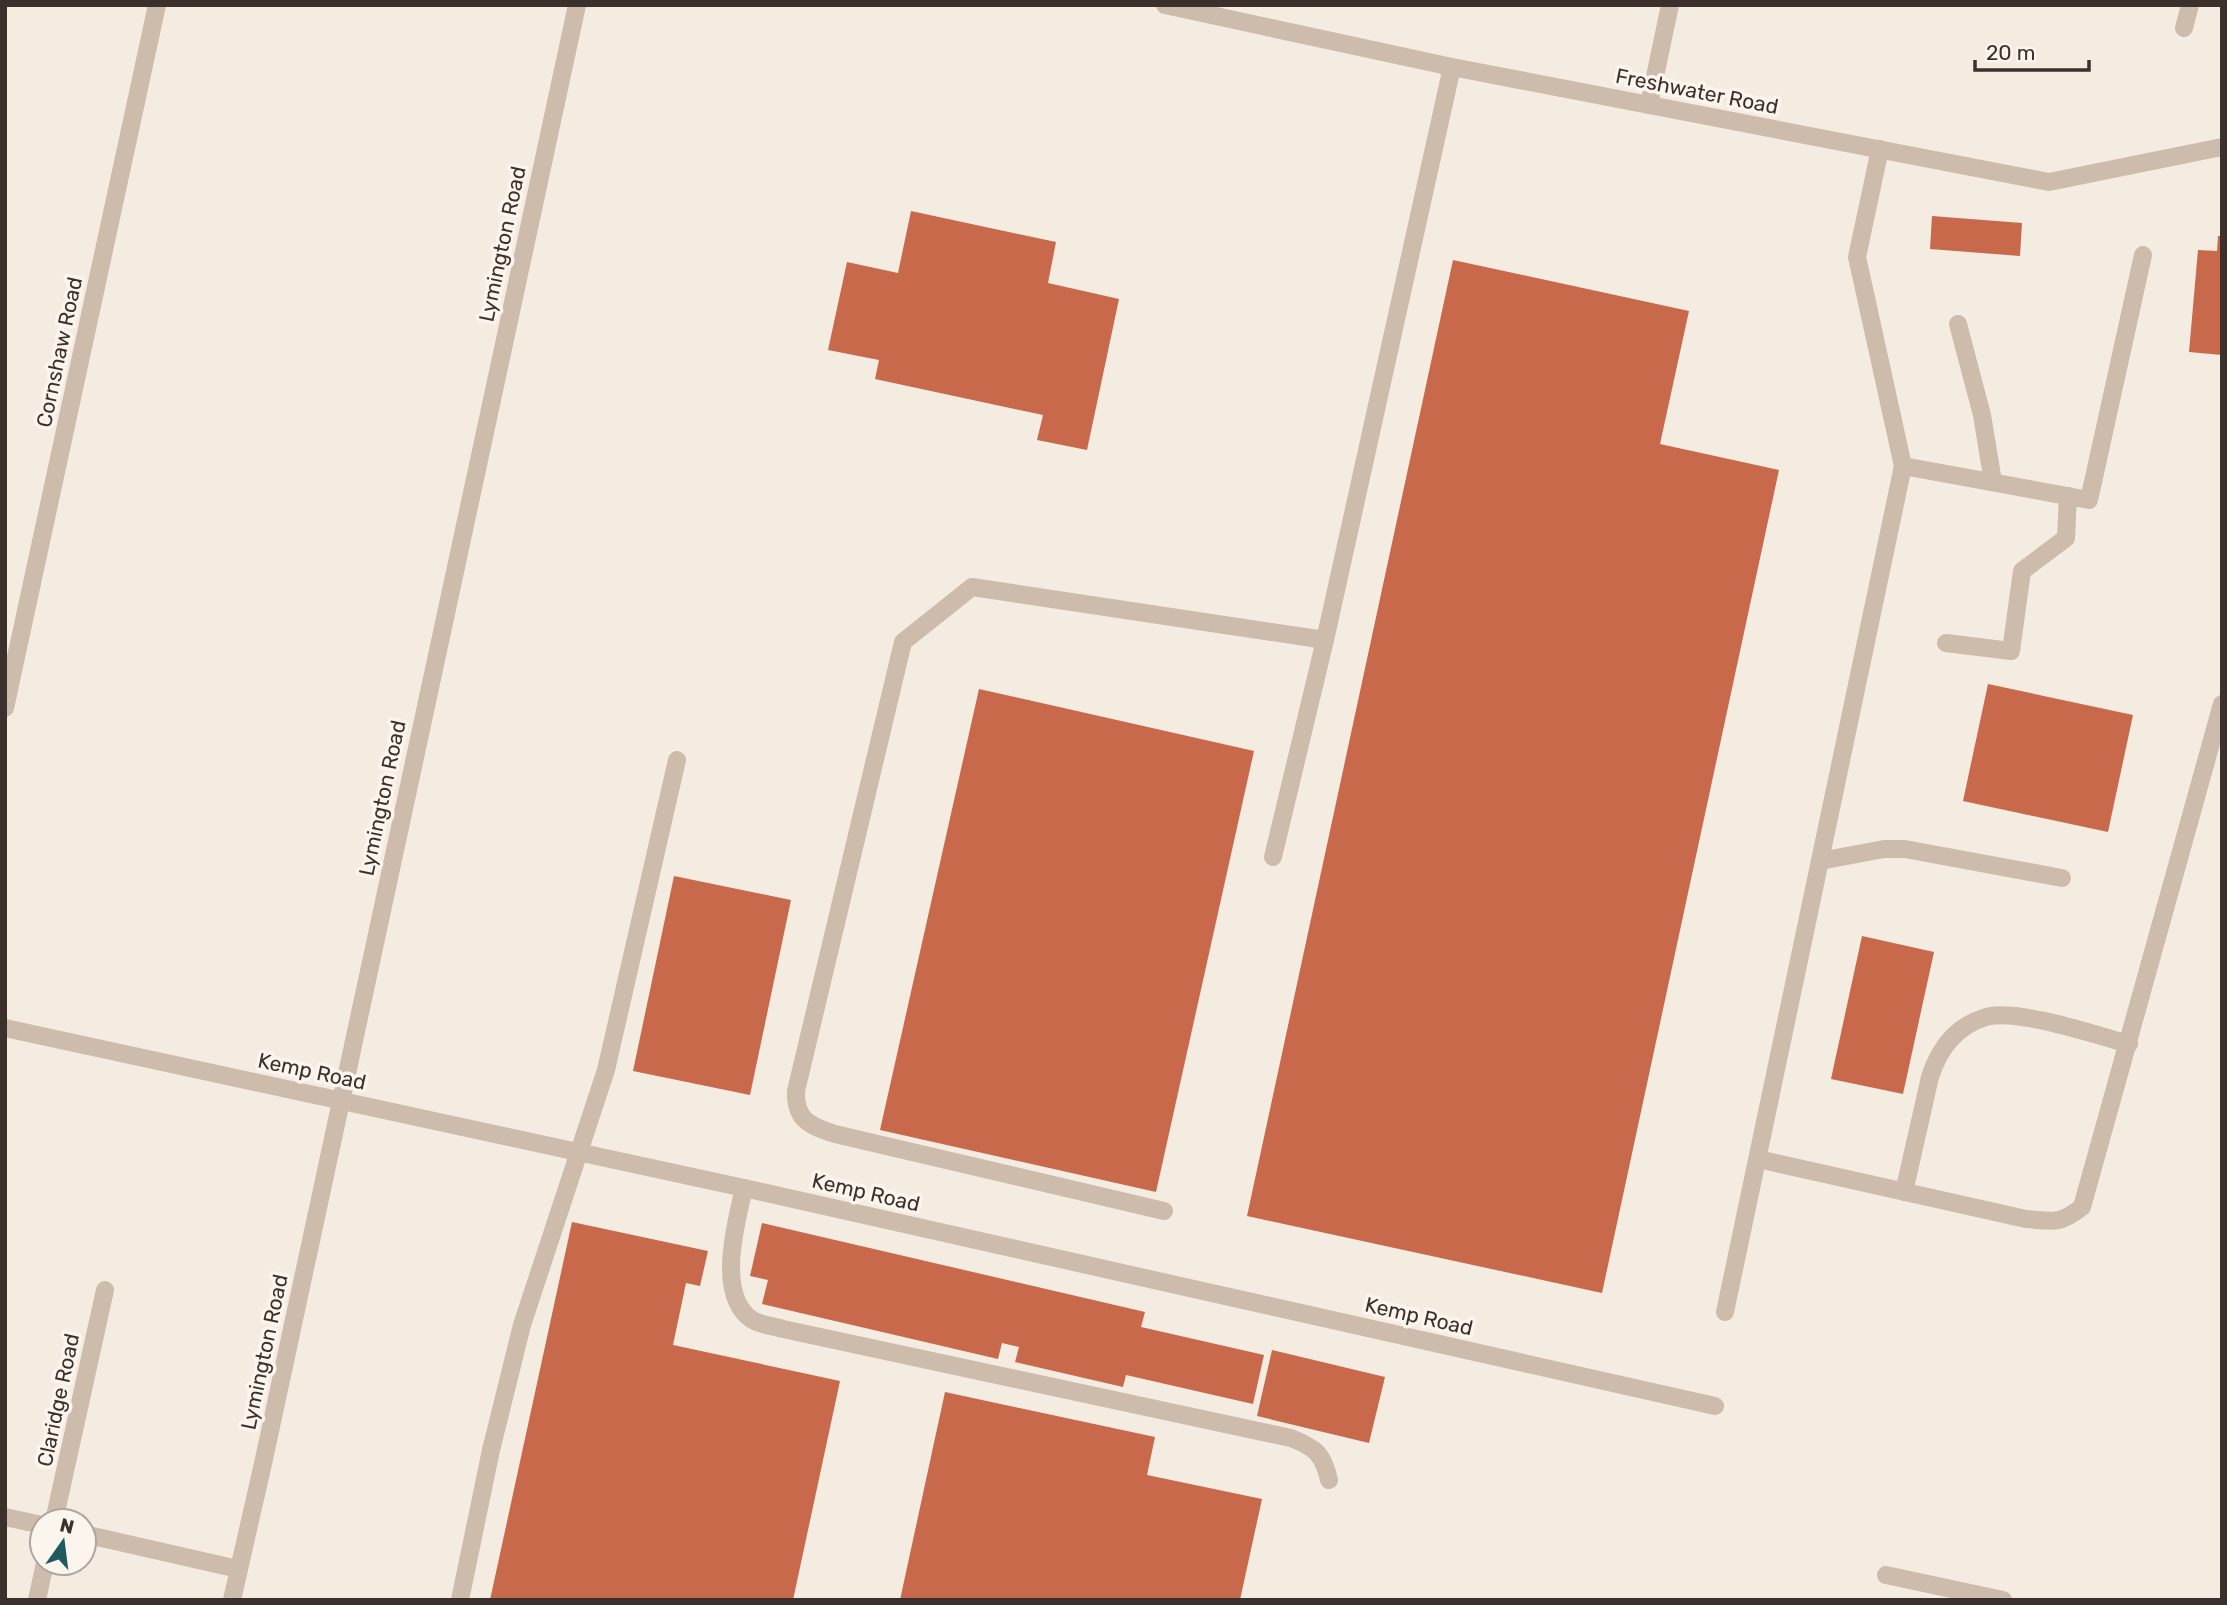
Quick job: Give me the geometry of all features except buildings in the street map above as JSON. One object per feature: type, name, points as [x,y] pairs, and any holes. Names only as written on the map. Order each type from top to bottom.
[{"type":"street","name":"Cornshaw Road","points":[[5,708],[157,5]]},
{"type":"street","name":"Lymington Road","points":[[232,1600],[577,5]]},
{"type":"street","name":"Freshwater Road","points":[[1164,5],[1224,12],[1452,67],[2049,182],[2222,147]]},
{"type":"street","points":[[1650,105],[1670,5]]},
{"type":"street","points":[[2184,28],[2190,5]]},
{"type":"street","points":[[1273,857],[1325,640],[1452,67]]},
{"type":"street","points":[[1725,1312],[1903,466],[1857,257],[1880,149]]},
{"type":"street","points":[[1903,466],[2089,500],[2143,255]]},
{"type":"street","points":[[1958,324],[1982,415],[1993,482]]},
{"type":"street","points":[[1946,643],[2011,651],[2022,571],[2066,538],[2068,496]]},
{"type":"street","points":[[1164,1210],[835,1134],[816,1128],[803,1118],[796,1106],[799,1078],[903,642],[972,587],[1325,640]]},
{"type":"street","points":[[1758,1159],[2025,1219],[2059,1221],[2068,1218],[2082,1207],[2088,1194],[2222,704]]},
{"type":"street","points":[[460,1600],[491,1450],[522,1325],[606,1070],[677,760]]},
{"type":"street","points":[[1820,861],[1884,849],[1906,849],[2062,877]]},
{"type":"street","points":[[1904,1192],[1936,1060],[1949,1040],[1970,1024],[1988,1016],[2016,1016],[2129,1044]]},
{"type":"street","name":"Kemp Road","points":[[5,1028],[744,1188],[1715,1406]]},
{"type":"street","points":[[744,1188],[733,1237],[732,1279],[736,1300],[752,1320],[783,1329],[1291,1438],[1316,1451],[1324,1461],[1329,1480]]},
{"type":"street","name":"Claridge Road","points":[[57,1507],[105,1290]]},
{"type":"street","points":[[5,1517],[28,1522]]},
{"type":"street","points":[[98,1538],[238,1569]]},
{"type":"street","points":[[1886,1576],[2003,1600]]},
{"type":"street","points":[[37,1600],[42,1577]]}]
